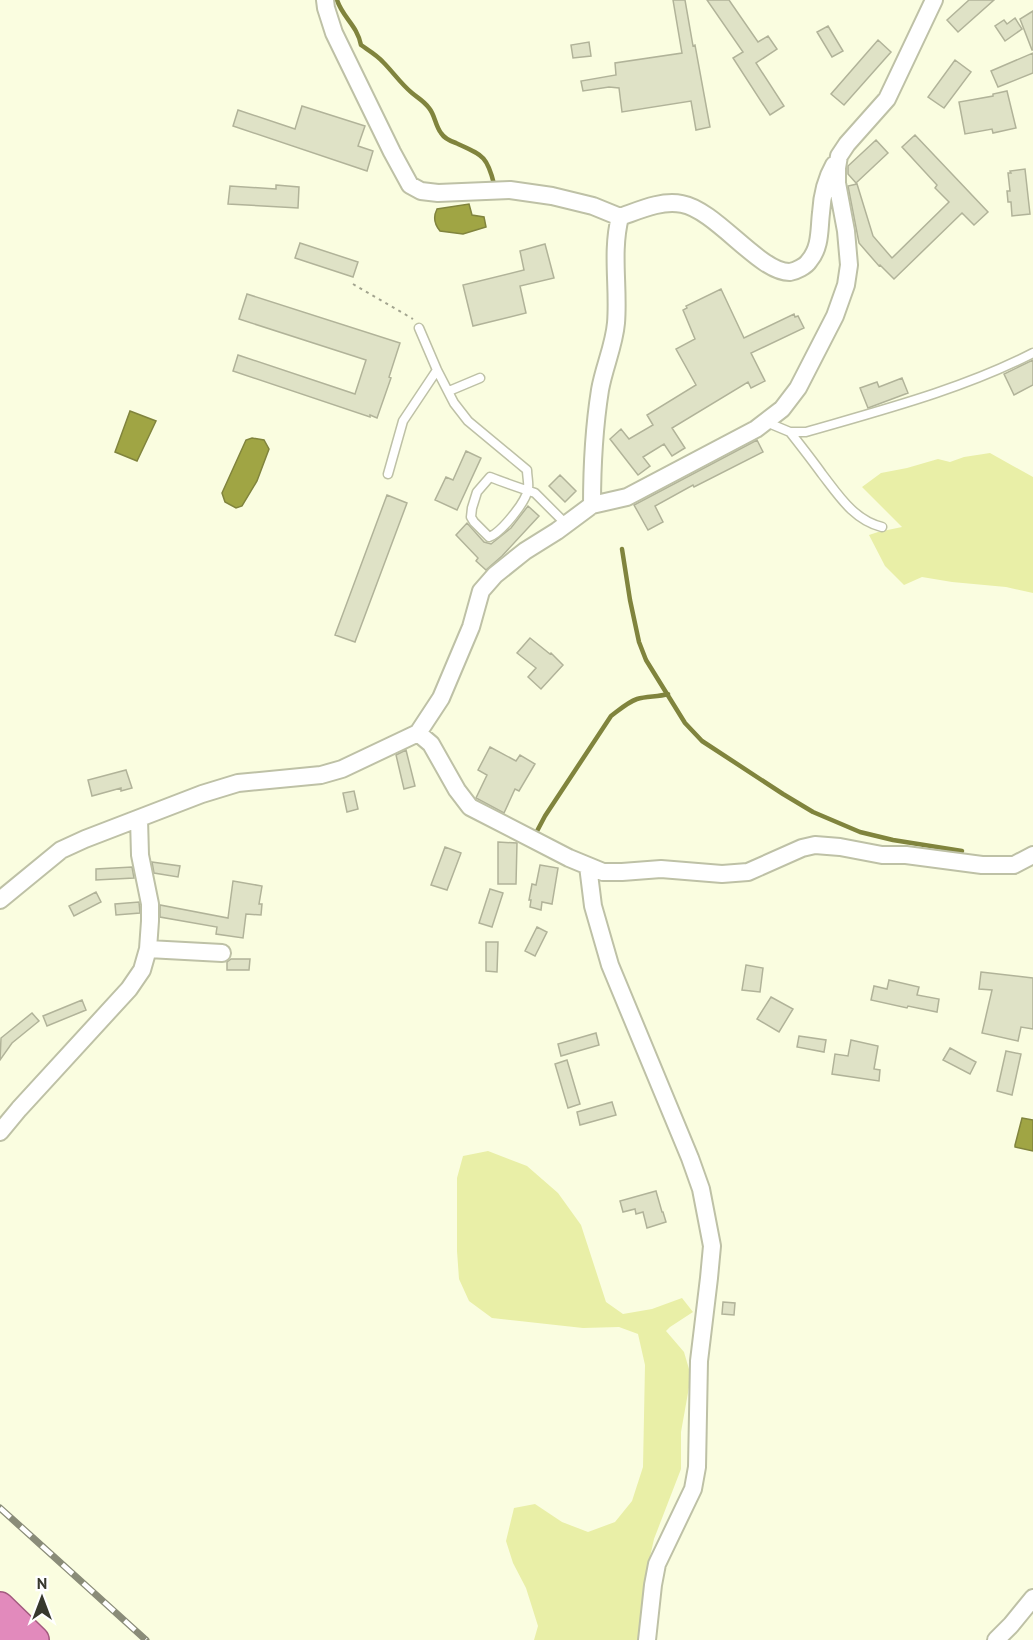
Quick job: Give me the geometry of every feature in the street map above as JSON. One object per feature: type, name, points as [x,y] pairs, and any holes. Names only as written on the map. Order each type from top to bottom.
[{"type":"highway","points":[[0,1606],[35,1640]]},
{"type":"highway","points":[[0,1636],[4,1640]]},
{"type":"street","points":[[325,0],[334,33],[410,185],[421,191],[438,193],[510,190],[552,196],[593,206],[620,217],[662,204],[684,204],[700,212],[773,267],[789,272],[809,262],[817,248],[828,175],[847,144],[887,99],[934,0]]},
{"type":"street","points":[[0,900],[62,849],[85,839],[202,794],[238,783],[321,775],[342,769],[418,734],[441,698],[471,627],[481,591],[495,575],[525,551],[592,505],[627,497],[756,429],[782,409],[798,388],[835,316],[846,285],[849,265],[846,231],[837,183],[839,156]]},
{"type":"street","points":[[592,505],[593,444],[601,388],[616,321],[615,276],[617,230],[620,217]]},
{"type":"street","points":[[418,734],[431,744],[457,790],[470,807],[559,853],[603,872],[661,869],[722,874],[748,872],[802,848],[815,845],[882,855],[906,855],[982,865],[1014,865],[1033,869]]},
{"type":"street","points":[[0,1132],[129,989],[142,970],[148,949],[150,904],[140,855],[139,819]]},
{"type":"street","points":[[1014,865],[1033,855]]},
{"type":"street","points":[[588,866],[592,906],[610,965],[690,1158],[701,1189],[712,1246],[699,1361],[697,1467],[693,1489],[657,1564],[647,1640]]},
{"type":"street","points":[[148,949],[222,954]]},
{"type":"street","points":[[996,1640],[1033,1598]]},
{"type":"lane","points":[[419,328],[454,403],[468,421],[527,470],[528,491],[517,510],[496,534],[489,537],[474,522],[471,517],[477,492],[490,477],[528,491],[535,493],[566,524]]},
{"type":"lane","points":[[765,422],[790,432],[806,432],[902,405],[1009,365],[1033,353]]},
{"type":"lane","points":[[388,474],[403,421],[437,370]]},
{"type":"lane","points":[[449,392],[480,378]]},
{"type":"lane","points":[[790,432],[844,503],[859,517],[882,527]]},
{"type":"path","points":[[353,285],[413,319],[419,328]]},
{"type":"shaded area","points":[[469,204],[472,215],[484,217],[486,227],[463,234],[440,231],[436,226],[437,209]]},
{"type":"shaded area","points":[[130,411],[156,421],[137,461],[115,452]]},
{"type":"shaded area","points":[[252,438],[264,440],[269,449],[257,481],[242,506],[236,508],[225,502],[222,493],[246,440]]},
{"type":"shaded area","points":[[990,453],[1033,477],[1033,593],[1006,587],[922,577],[904,585],[885,566],[869,535],[902,527],[862,487],[881,473],[938,459],[950,462],[964,457]]},
{"type":"shaded area","points":[[1022,1118],[1033,1120],[1033,1151],[1015,1147]]},
{"type":"shaded area","points":[[488,1151],[527,1166],[558,1193],[581,1225],[606,1302],[623,1314],[652,1309],[682,1298],[693,1312],[666,1331],[684,1352],[691,1376],[681,1432],[681,1469],[654,1539],[644,1584],[638,1640],[534,1640],[538,1626],[526,1588],[513,1563],[506,1541],[514,1508],[535,1504],[562,1522],[588,1532],[615,1522],[632,1501],[643,1467],[645,1365],[638,1334],[619,1327],[583,1328],[492,1318],[469,1301],[459,1279],[457,1178],[463,1156]]},
{"type":"building","points":[[673,0],[685,0],[710,127],[696,130],[691,101],[622,112],[619,88],[609,87],[583,91],[581,81],[616,75],[615,63],[682,53]]},
{"type":"building","points":[[707,0],[729,0],[758,42],[768,36],[777,49],[756,63],[784,106],[770,115],[733,58],[743,52]]},
{"type":"building","points":[[969,0],[994,0],[958,32],[947,20]]},
{"type":"building","points":[[1033,11],[1033,50],[1032,50],[1020,19]]},
{"type":"building","points":[[1015,18],[1022,29],[1005,41],[995,26],[1004,20],[1007,24]]},
{"type":"building","points":[[828,26],[843,51],[832,57],[817,32]]},
{"type":"building","points":[[878,40],[891,52],[844,105],[831,94]]},
{"type":"building","points":[[589,42],[591,56],[573,58],[571,45]]},
{"type":"building","points":[[1033,53],[1033,73],[998,87],[991,71]]},
{"type":"building","points":[[955,60],[971,72],[944,108],[928,97]]},
{"type":"building","points":[[1007,91],[1016,128],[993,133],[992,129],[965,134],[959,102]]},
{"type":"building","points":[[302,106],[365,126],[358,146],[373,151],[367,171],[233,126],[238,110],[295,129]]},
{"type":"building","points":[[915,135],[988,212],[974,225],[962,213],[894,279],[859,243],[848,186],[857,184],[873,236],[892,258],[949,202],[935,188],[937,185],[902,147]]},
{"type":"building","points":[[876,140],[888,153],[856,183],[848,174],[848,166]]},
{"type":"building","points":[[1025,169],[1030,214],[1012,216],[1011,202],[1008,202],[1007,191],[1010,191],[1008,173]]},
{"type":"building","points":[[276,185],[299,187],[298,208],[228,204],[230,186],[276,189]]},
{"type":"building","points":[[300,243],[358,262],[353,277],[295,258]]},
{"type":"building","points":[[545,244],[554,278],[520,286],[526,313],[473,326],[463,285],[524,270],[520,251]]},
{"type":"building","points":[[721,289],[744,338],[794,314],[795,317],[798,316],[804,328],[751,353],[765,381],[751,388],[748,382],[672,428],[685,448],[672,456],[664,444],[643,457],[650,466],[638,475],[610,439],[621,429],[629,439],[653,425],[647,415],[696,385],[676,349],[695,339],[683,310],[687,308],[686,306]]},
{"type":"building","points":[[247,294],[400,343],[377,418],[233,371],[238,355],[355,394],[366,360],[239,319]]},
{"type":"building","points":[[1033,360],[1033,385],[1014,395],[1004,374]]},
{"type":"building","points":[[902,378],[908,393],[868,408],[860,388],[877,382],[879,387]]},
{"type":"building","points":[[757,440],[763,452],[655,506],[663,522],[648,530],[634,505]]},
{"type":"building","points":[[466,451],[481,458],[457,510],[435,500],[446,477],[453,480]]},
{"type":"building","points":[[560,475],[576,491],[565,502],[549,486]]},
{"type":"building","points":[[387,495],[407,503],[355,642],[335,635]]},
{"type":"building","points":[[528,506],[539,516],[486,570],[456,535],[467,523],[484,542],[491,544],[511,528]]},
{"type":"building","points":[[530,638],[563,665],[541,689],[528,677],[536,668],[517,653]]},
{"type":"building","points":[[490,747],[516,761],[520,755],[535,764],[519,791],[515,789],[504,813],[476,798],[487,775],[478,770]]},
{"type":"building","points":[[406,750],[415,786],[404,789],[396,755]]},
{"type":"building","points":[[126,770],[132,788],[121,791],[121,788],[92,796],[88,780]]},
{"type":"building","points":[[354,791],[358,809],[347,812],[343,793]]},
{"type":"building","points":[[498,842],[517,843],[516,884],[498,884]]},
{"type":"building","points":[[445,847],[461,853],[447,890],[431,885]]},
{"type":"building","points":[[152,862],[180,866],[178,877],[154,873]]},
{"type":"building","points":[[540,865],[558,868],[552,904],[542,902],[541,910],[530,907],[531,900],[529,900],[532,884],[536,885]]},
{"type":"building","points":[[132,867],[134,878],[96,880],[96,869]]},
{"type":"building","points":[[233,881],[262,886],[259,904],[262,904],[261,915],[246,914],[243,938],[216,934],[217,927],[160,917],[160,905],[228,918]]},
{"type":"building","points":[[490,889],[503,893],[492,927],[479,923]]},
{"type":"building","points":[[96,892],[101,902],[74,916],[69,906]]},
{"type":"building","points":[[139,902],[140,913],[116,915],[115,904]]},
{"type":"building","points":[[537,927],[547,932],[535,956],[525,951]]},
{"type":"building","points":[[486,942],[498,942],[497,972],[486,971]]},
{"type":"building","points":[[231,959],[250,959],[249,970],[227,970],[227,962]]},
{"type":"building","points":[[746,965],[763,968],[760,992],[742,990]]},
{"type":"building","points":[[981,972],[1033,978],[1033,1029],[1021,1027],[1018,1041],[982,1033],[992,990],[979,989]]},
{"type":"building","points":[[889,980],[919,987],[917,995],[939,999],[937,1012],[871,1000],[874,986],[887,989]]},
{"type":"building","points":[[771,997],[793,1009],[779,1032],[757,1019]]},
{"type":"building","points":[[82,1000],[86,1010],[47,1026],[43,1016]]},
{"type":"building","points":[[32,1013],[39,1021],[12,1043],[0,1060],[1,1038]]},
{"type":"building","points":[[596,1033],[599,1045],[561,1056],[558,1044]]},
{"type":"building","points":[[799,1036],[826,1040],[824,1052],[797,1047]]},
{"type":"building","points":[[851,1040],[878,1046],[874,1069],[880,1070],[879,1081],[832,1074],[835,1054],[848,1056]]},
{"type":"building","points":[[950,1048],[976,1062],[970,1074],[943,1060]]},
{"type":"building","points":[[1006,1051],[1021,1054],[1012,1095],[997,1091]]},
{"type":"building","points":[[567,1060],[580,1104],[568,1108],[555,1064]]},
{"type":"building","points":[[612,1102],[616,1115],[580,1125],[577,1112]]},
{"type":"building","points":[[656,1191],[666,1222],[647,1228],[643,1212],[636,1214],[635,1209],[623,1212],[620,1201]]},
{"type":"building","points":[[723,1302],[735,1303],[734,1315],[722,1314]]},
{"type":"waterway","points":[[337,0],[361,45],[381,59],[404,86],[427,106],[444,136],[472,150],[486,161],[494,184]]},
{"type":"waterway","points":[[622,549],[639,642],[646,660],[685,723],[702,741],[813,812],[860,832],[893,840],[962,851]]},
{"type":"waterway","points":[[536,833],[611,716],[637,699],[668,694]]},
{"type":"railway","points":[[0,1508],[146,1640]]}]
